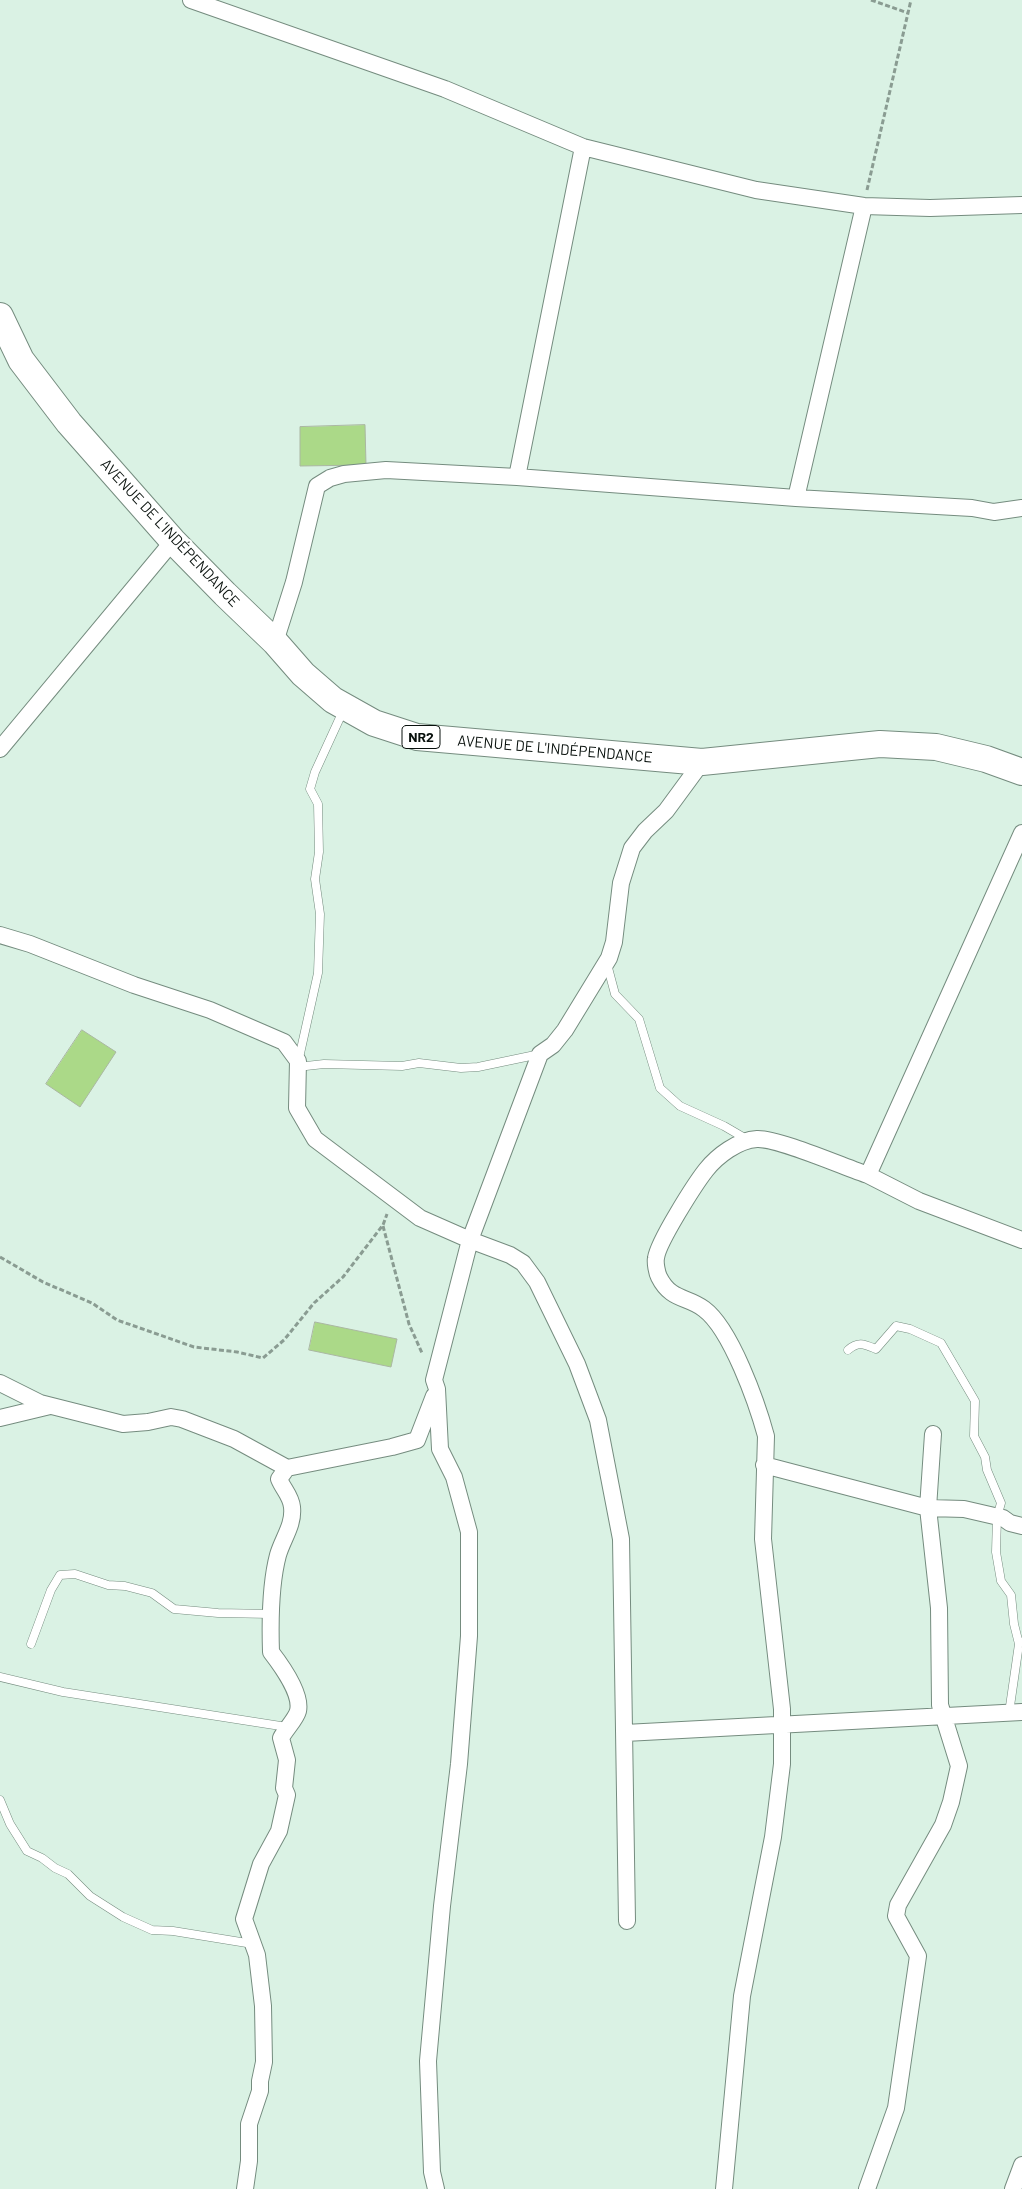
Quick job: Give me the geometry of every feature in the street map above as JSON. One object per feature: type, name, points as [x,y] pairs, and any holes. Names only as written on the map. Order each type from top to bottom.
[{"type":"highway","name":"AVENUE DE L'INDÉPENDANCE","points":[[2,326],[21,360],[69,423],[173,541],[275,642],[303,674],[334,700],[374,723],[417,737],[702,762],[880,744],[936,747],[986,759],[1022,772]]},
{"type":"street","points":[[191,0],[445,89],[583,147],[756,190],[864,206],[930,208],[1022,205]]},
{"type":"street","points":[[517,477],[583,147]]},
{"type":"street","points":[[796,498],[864,206]]},
{"type":"street","points":[[275,642],[294,582],[317,486],[330,478],[344,474],[386,470],[972,508],[994,512],[1022,508]]},
{"type":"street","points":[[0,749],[173,541]]},
{"type":"street","points":[[0,1383],[40,1403],[123,1424],[182,1418],[234,1439],[287,1468],[392,1447],[417,1440],[435,1384],[470,1240],[540,1054],[553,1045],[565,1030],[606,963],[614,942],[621,883],[632,848],[645,831],[666,811],[702,762]]},
{"type":"street","points":[[868,1175],[1022,833]]},
{"type":"street","points":[[0,935],[30,944],[134,984],[210,1010],[284,1042],[298,1060],[297,1108],[315,1139],[420,1218],[510,1255],[523,1263],[537,1282],[577,1364],[598,1420],[621,1539],[627,1921]]},
{"type":"street","points":[[724,2189],[742,1996],[773,1837],[782,1764],[782,1709],[763,1539],[766,1436],[762,1421],[728,1338],[718,1322],[703,1308],[675,1296],[667,1288],[658,1276],[656,1258],[666,1235],[707,1169],[732,1147],[757,1139],[779,1143],[868,1175],[919,1201],[1022,1240]]},
{"type":"street","points":[[435,1384],[440,1449],[454,1477],[469,1532],[469,1636],[459,1764],[442,1906],[428,2061],[432,2172],[436,2189]]},
{"type":"street","points":[[0,1418],[52,1406]]},
{"type":"street","points":[[867,2189],[896,2108],[918,1956],[896,1916],[898,1905],[904,1890],[943,1825],[951,1802],[959,1766],[940,1705],[939,1608],[928,1508],[933,1434]]},
{"type":"street","points":[[411,1442],[445,1460]]},
{"type":"street","points":[[764,1465],[928,1508],[964,1509],[1022,1526]]},
{"type":"street","points":[[245,2189],[249,2161],[249,2124],[260,2090],[264,2062],[263,2006],[257,1956],[244,1918],[261,1864],[279,1831],[287,1795],[284,1788],[287,1760],[281,1738],[298,1712],[297,1696],[281,1664],[271,1652],[271,1614],[278,1555],[292,1517],[291,1498],[282,1488],[280,1479],[287,1468]]},
{"type":"street","points":[[625,1733],[1015,1712]]},
{"type":"street","points":[[1013,2189],[1022,2165]]},
{"type":"lane","points":[[345,707],[315,772],[310,789],[318,804],[319,852],[314,878],[320,914],[318,973],[297,1067],[324,1064],[402,1066],[419,1063],[461,1068],[478,1067],[540,1054]]},
{"type":"lane","points":[[606,963],[615,994],[639,1019],[660,1088],[680,1106],[724,1126],[750,1141]]},
{"type":"lane","points":[[848,1350],[855,1344],[862,1343],[876,1349],[896,1326],[910,1329],[941,1343],[975,1401],[974,1436],[985,1457],[987,1470],[1001,1503],[996,1518],[996,1552],[1000,1581],[1011,1595],[1014,1624],[1021,1643],[1015,1712]]},
{"type":"lane","points":[[31,1644],[51,1590],[60,1575],[75,1574],[108,1585],[125,1586],[152,1593],[168,1602],[174,1609],[239,1614],[271,1614]]},
{"type":"lane","points":[[0,1677],[63,1692],[287,1727]]},
{"type":"lane","points":[[0,1800],[10,1824],[27,1851],[68,1874],[90,1896],[123,1917],[152,1930],[173,1931],[253,1944]]},
{"type":"path","points":[[871,0],[908,13]]},
{"type":"path","points":[[864,206],[911,0]]},
{"type":"path","points":[[0,1257],[43,1282],[92,1303],[117,1320],[194,1347],[237,1352],[263,1358],[284,1340],[314,1303],[343,1277],[383,1225],[393,1198]]},
{"type":"path","points":[[383,1225],[410,1324],[435,1384]]},
{"type":"building","points":[[365,425],[366,465],[300,466],[300,427]]},
{"type":"building","points":[[82,1030],[116,1052],[80,1107],[46,1084]]},
{"type":"building","points":[[315,1322],[397,1339],[391,1367],[309,1350]]}]
